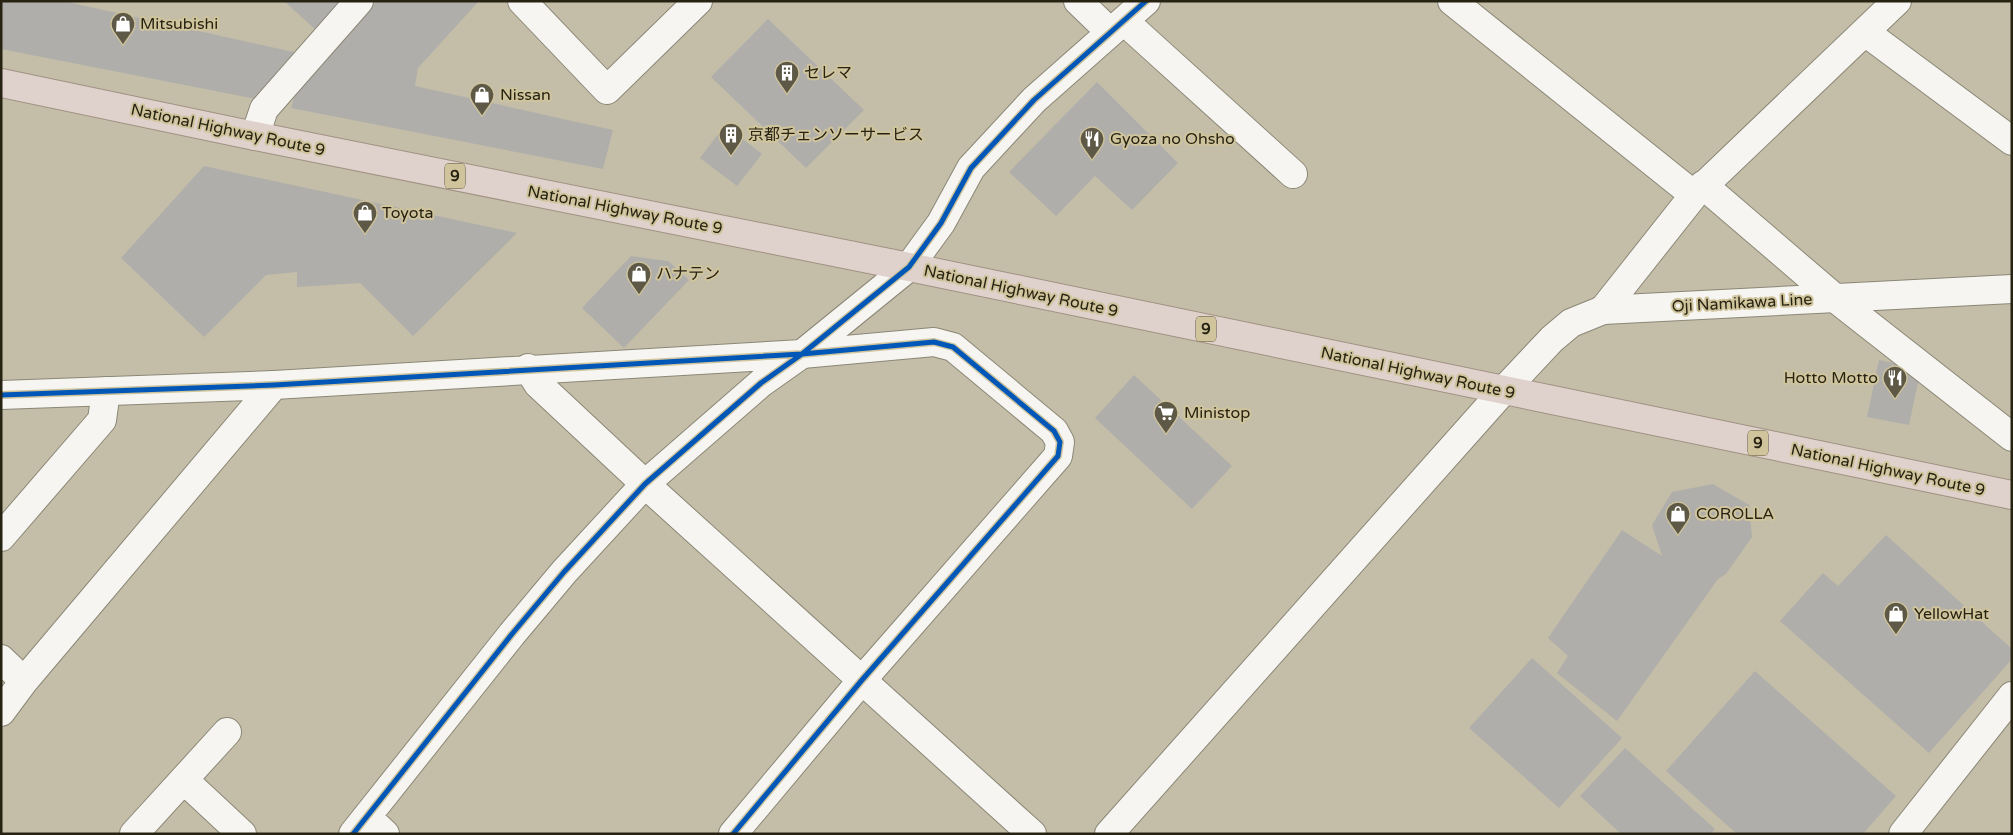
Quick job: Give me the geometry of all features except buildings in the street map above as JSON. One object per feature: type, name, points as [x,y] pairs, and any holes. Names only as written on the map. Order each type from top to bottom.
[{"type":"highway","name":"National Highway Route 9","points":[[1,83],[909,267],[2012,495]]},
{"type":"street","points":[[255,136],[264,108],[359,1]]},
{"type":"street","points":[[522,1],[607,90],[698,1]]},
{"type":"street","points":[[1078,1],[1117,27],[1293,174]]},
{"type":"street","points":[[369,828],[512,634],[564,572],[645,484],[762,383],[802,354],[909,267],[941,223],[971,168],[1034,100],[1146,1]]},
{"type":"street","points":[[1452,1],[1698,190],[2012,437]]},
{"type":"street","points":[[1603,310],[1698,190],[1897,1]]},
{"type":"street","points":[[1865,32],[2012,141]]},
{"type":"street","name":"Oji Namikawa Line","points":[[1109,834],[1503,391],[1552,339],[1571,323],[1603,310],[2012,289]]},
{"type":"street","points":[[1,395],[274,385],[528,368],[802,354],[934,342],[953,347],[1054,431],[1060,442],[1058,456],[862,680],[733,834]]},
{"type":"street","points":[[528,368],[538,384],[645,484],[1032,834]]},
{"type":"street","points":[[1,712],[24,681],[274,385]]},
{"type":"street","points":[[1,537],[102,420],[106,391]]},
{"type":"street","points":[[1,659],[24,681]]},
{"type":"street","points":[[1903,834],[2012,696]]},
{"type":"street","points":[[134,834],[227,732]]},
{"type":"street","points":[[184,780],[242,834]]},
{"type":"cycle path","points":[[353,834],[512,634],[564,572],[645,484],[761,383],[802,354],[909,267],[941,223],[971,168],[1034,100],[1146,1]]},
{"type":"cycle path","points":[[1,395],[274,385],[802,354],[934,342],[953,347],[1054,431],[1060,442],[1058,456],[862,680],[733,834]]},
{"type":"place","name":"Mitsubishi","points":[[123,45]]},
{"type":"place","name":"セレマ","points":[[787,94]]},
{"type":"place","name":"Nissan","points":[[482,116]]},
{"type":"place","name":"京都チェンソーサービス","points":[[731,156]]},
{"type":"place","name":"Gyoza no Ohsho","points":[[1092,160]]},
{"type":"place","name":"Toyota","points":[[365,234]]},
{"type":"place","name":"ハナテン","points":[[639,295]]},
{"type":"place","name":"Hotto Motto","points":[[1895,399]]},
{"type":"place","name":"Ministop","points":[[1166,434]]},
{"type":"place","name":"COROLLA","points":[[1678,535]]},
{"type":"place","name":"YellowHat","points":[[1896,635]]}]
